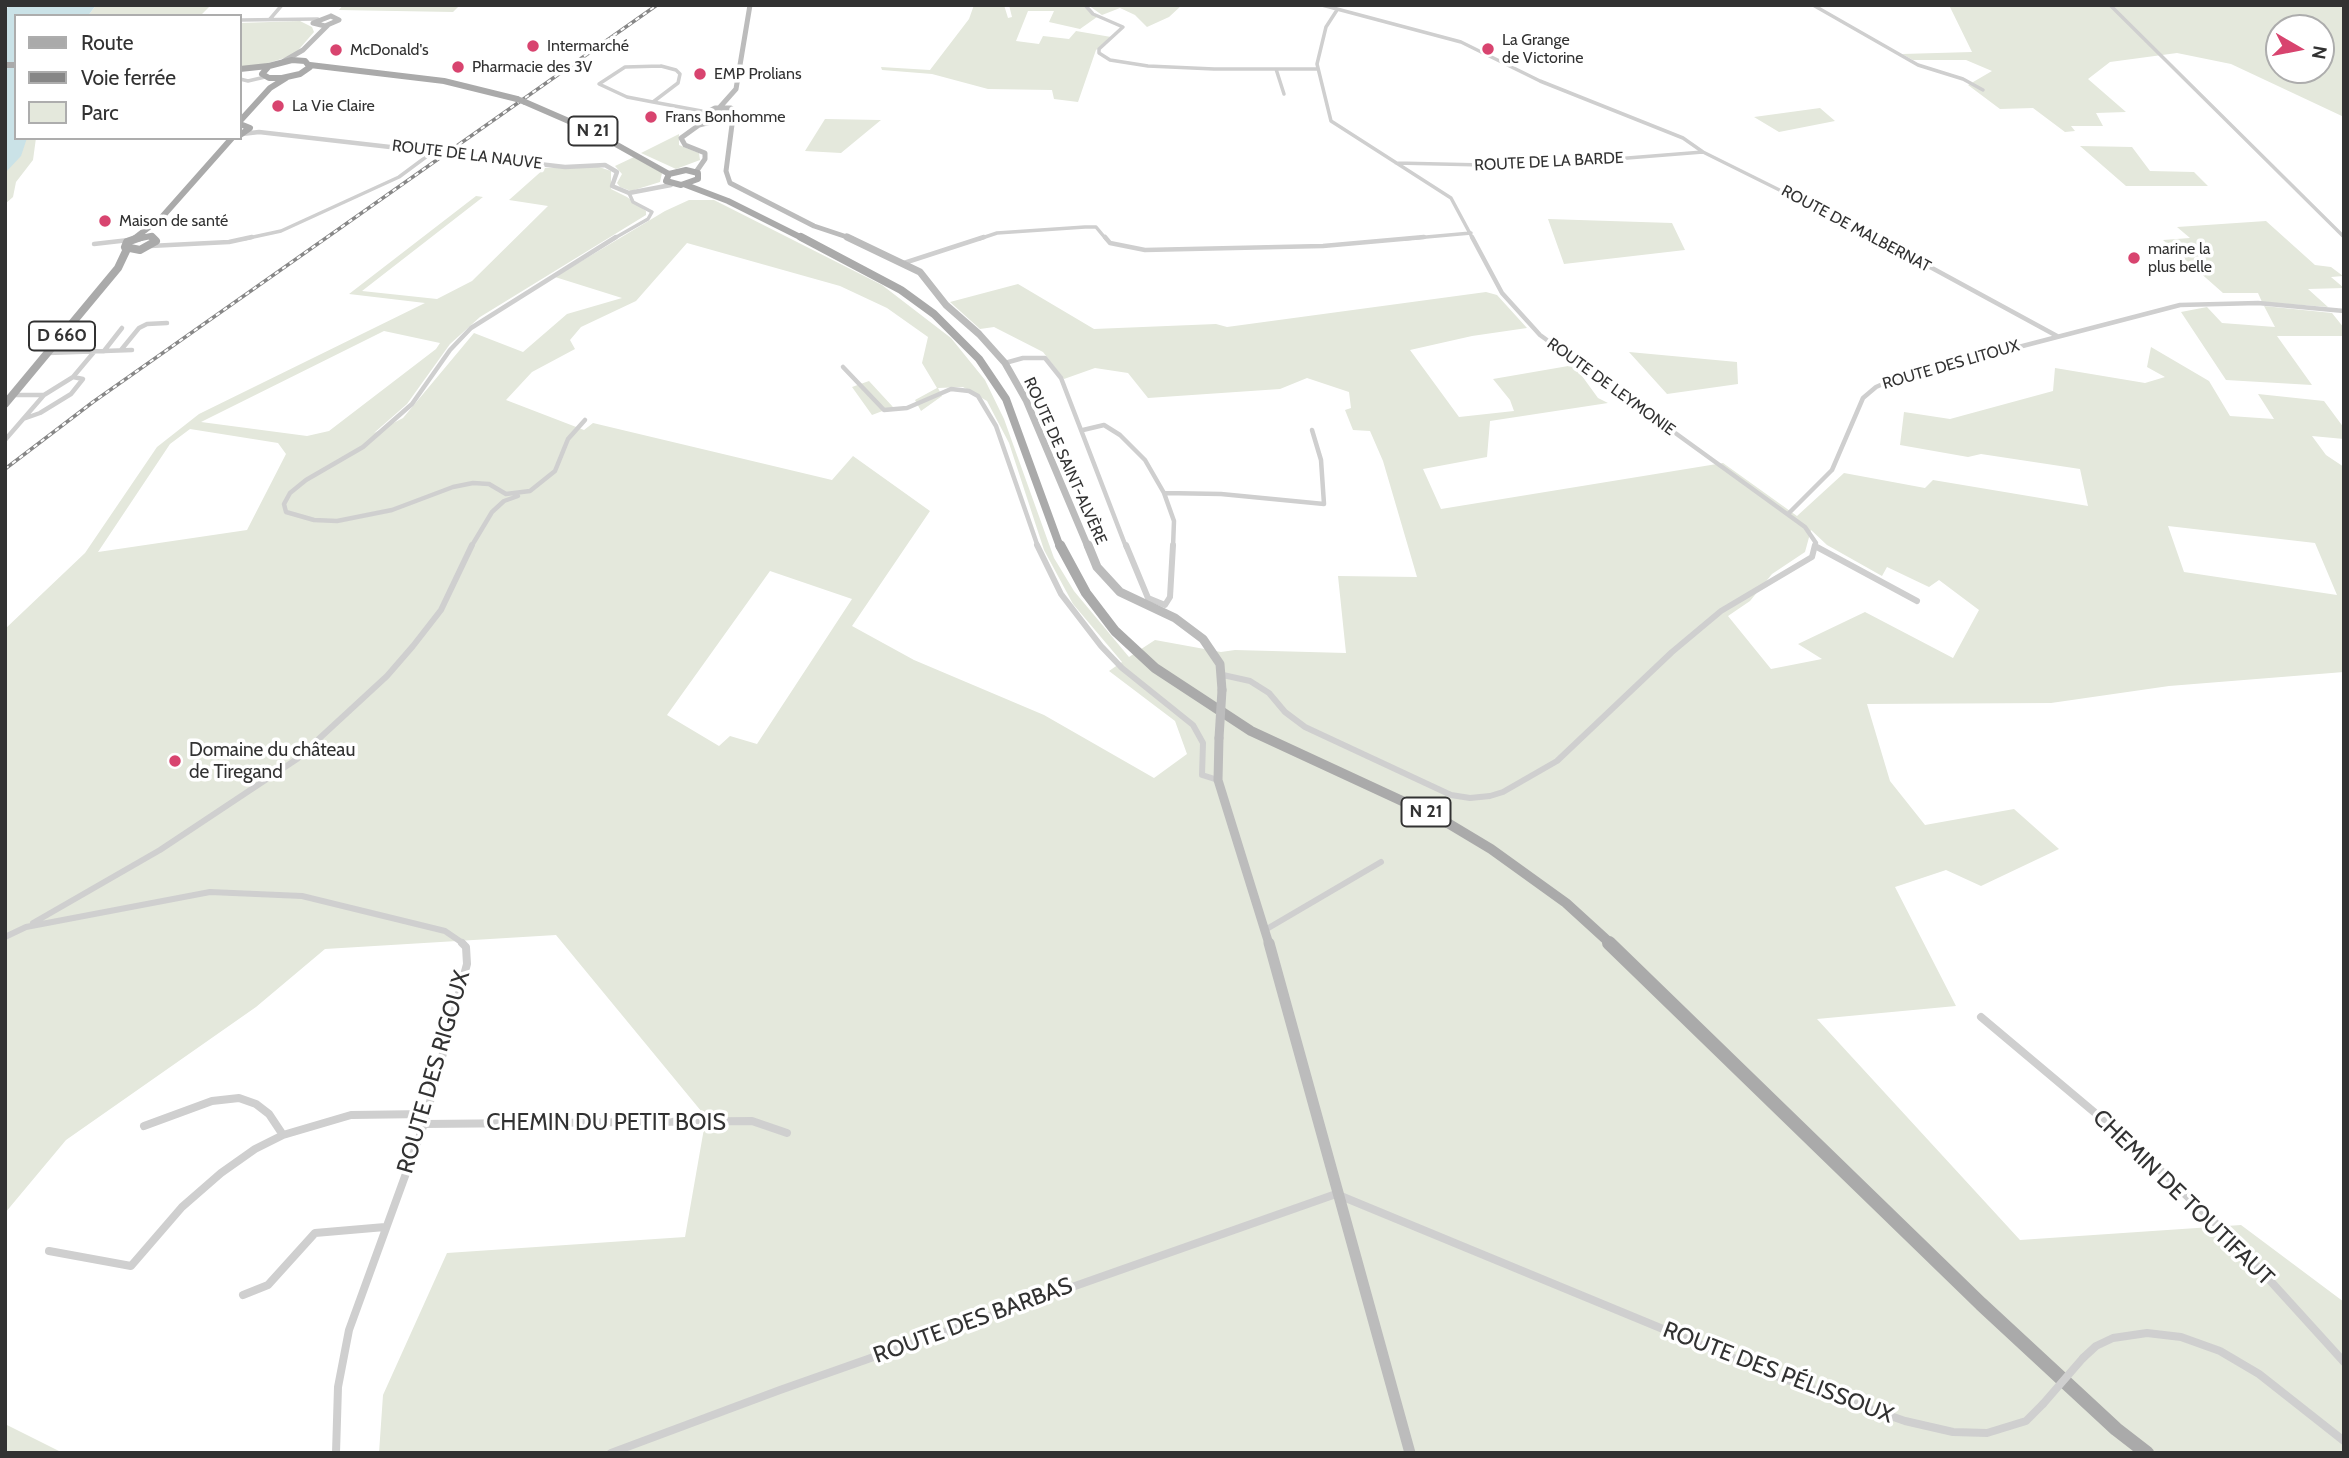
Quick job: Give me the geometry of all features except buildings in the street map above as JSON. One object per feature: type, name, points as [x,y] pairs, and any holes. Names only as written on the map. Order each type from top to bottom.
[{"type":"main road","points":[[671,178],[686,185],[697,175],[705,153],[685,145],[681,138],[728,101],[736,89],[750,5]]},
{"type":"main road","points":[[308,63],[301,55],[318,23],[336,13],[336,22],[328,25],[318,23]]},
{"type":"main road","points":[[242,70],[284,61],[303,50]]},
{"type":"main road","points":[[284,61],[308,63]]},
{"type":"main road","points":[[244,125],[270,88],[300,74],[308,63]]},
{"type":"main road","name":"N 21","points":[[308,63],[333,69],[434,79],[521,100],[594,132],[659,166],[671,178]]},
{"type":"main road","points":[[265,76],[274,64]]},
{"type":"main road","name":"N 21","points":[[300,74],[333,69]]},
{"type":"main road","points":[[242,70],[265,76],[289,77]]},
{"type":"main road","points":[[265,76],[270,88]]},
{"type":"main road","name":"ROUTE DE SAINT-ALVÈRE","points":[[728,101],[735,111],[726,171],[735,188],[904,263],[930,281],[946,305],[979,334],[1005,363],[1026,400],[1097,567],[1120,592],[1190,628],[1212,650],[1223,675]]},
{"type":"main road","points":[[720,107],[731,108]]},
{"type":"main road","points":[[707,115],[732,127]]},
{"type":"main road","points":[[699,125],[733,117]]},
{"type":"main road","name":"D 660","points":[[203,169],[223,140]]},
{"type":"main road","name":"D 660","points":[[118,268],[151,243],[153,232],[162,217],[230,140]]},
{"type":"main road","points":[[671,178],[702,163]]},
{"type":"main road","points":[[686,170],[697,175]]},
{"type":"main road","name":"N 21","points":[[697,175],[728,201]]},
{"type":"main road","name":"N 21","points":[[686,185],[728,201],[890,284],[929,310],[962,341],[1006,399],[1063,554],[1086,593],[1115,631],[1155,668],[1251,730],[1441,819],[1491,849],[1566,903],[1649,979],[1981,1304],[2116,1429],[2147,1453]]},
{"type":"main road","name":"D 660","points":[[5,404],[118,268],[127,254],[129,244],[162,217]]},
{"type":"main road","points":[[129,244],[151,243]]},
{"type":"main road","points":[[129,244],[151,243]]},
{"type":"main road","points":[[1223,675],[1218,780],[1265,930],[1336,1194],[1410,1453]]},
{"type":"street","points":[[270,19],[282,5]]},
{"type":"street","points":[[1085,5],[1093,14],[1122,27],[1099,50],[1099,53],[1110,60],[1174,68],[1317,69]]},
{"type":"street","name":"ROUTE DE MALBERNAT","points":[[1322,5],[1461,42],[1540,81],[1683,138],[1703,152],[1821,208],[2057,336]]},
{"type":"street","points":[[1813,5],[1918,65],[1963,79],[1983,90]]},
{"type":"street","points":[[2110,5],[2344,237]]},
{"type":"street","name":"ROUTE DE LEYMONIE","points":[[1337,10],[1326,27],[1317,69],[1331,121],[1451,198],[1502,293],[1540,335],[1805,527],[1815,546]]},
{"type":"street","points":[[242,20],[303,20],[318,23]]},
{"type":"street","points":[[653,102],[678,83],[680,74],[676,69],[661,66],[625,67],[599,84],[627,97],[707,115]]},
{"type":"street","points":[[1276,69],[1284,94]]},
{"type":"street","points":[[242,80],[248,81],[265,76]]},
{"type":"street","name":"ROUTE DE LA NAUVE","points":[[244,125],[259,132]]},
{"type":"street","name":"ROUTE DE LA NAUVE","points":[[242,134],[259,132],[565,167],[606,165],[617,172],[612,186],[629,193]]},
{"type":"street","points":[[151,243],[229,242],[281,230],[388,183],[434,151]]},
{"type":"street","name":"ROUTE DE LA BARDE","points":[[1396,163],[1514,167],[1703,152]]},
{"type":"street","points":[[530,491],[506,494],[489,484],[473,483],[423,497],[392,510],[337,520],[298,516],[286,512],[284,504],[290,493],[306,480],[381,433],[412,404],[450,350],[471,328],[652,216],[652,212],[633,202],[629,193],[653,190],[671,178]]},
{"type":"street","points":[[904,263],[997,233],[1085,226],[1096,228],[1110,243],[1145,250],[1323,246],[1471,233]]},
{"type":"street","points":[[94,244],[101,236]]},
{"type":"street","points":[[151,243],[186,242]]},
{"type":"street","points":[[94,244],[129,244]]},
{"type":"street","points":[[94,244],[129,244]]},
{"type":"street","name":"ROUTE DES LITOUX","points":[[1788,514],[1832,470],[1863,398],[1875,387],[2180,305],[2204,302],[2258,303],[2344,311]]},
{"type":"street","points":[[121,350],[139,328],[147,324],[167,323]]},
{"type":"street","points":[[104,351],[122,328]]},
{"type":"street","points":[[48,353],[132,350]]},
{"type":"street","points":[[5,440],[44,395],[73,377],[94,352]]},
{"type":"street","points":[[1005,363],[1023,358],[1045,358],[1061,378],[1140,582],[1148,598],[1165,605],[1170,597],[1174,521],[1164,493],[1144,460],[1120,435],[1104,425],[1083,430]]},
{"type":"street","points":[[844,367],[884,410],[907,408],[951,389],[969,391],[978,397],[996,426],[1039,550],[1062,594],[1101,646],[1122,668],[1193,725],[1203,743],[1202,775],[1218,780]]},
{"type":"street","points":[[23,419],[40,414],[71,394],[83,379],[73,377]]},
{"type":"street","points":[[13,395],[44,395]]},
{"type":"street","points":[[26,927],[182,837],[297,759],[387,676],[413,646],[441,610],[478,533],[492,512],[504,500],[530,491],[555,471],[568,439],[585,420]]},
{"type":"street","points":[[1164,493],[1221,494],[1324,504],[1326,499],[1321,460],[1312,430]]},
{"type":"street","points":[[1223,675],[1258,686],[1305,727],[1451,795],[1470,798],[1490,796],[1557,761],[1711,620],[1796,569],[1812,557],[1815,546],[1917,601]]},
{"type":"street","points":[[1265,930],[1381,862]]},
{"type":"street","name":"ROUTE DES RIGOUX","points":[[5,937],[26,927],[198,894],[248,892],[302,897],[445,931],[459,939],[466,947],[467,964],[424,1124],[349,1331],[338,1387],[336,1453]]},
{"type":"street","name":"CHEMIN DE TOUTIFAUT","points":[[1981,1017],[2148,1158],[2235,1242],[2344,1362]]},
{"type":"street","points":[[144,1126],[212,1101],[239,1098],[256,1104],[269,1114],[283,1135]]},
{"type":"street","points":[[49,1251],[131,1266],[182,1207],[221,1173],[255,1149],[283,1135],[351,1115],[426,1114]]},
{"type":"street","name":"CHEMIN DU PETIT BOIS","points":[[424,1124],[752,1121],[787,1133]]},
{"type":"street","name":"ROUTE DES PÉLISSOUX","points":[[1336,1194],[1783,1379],[1905,1421],[1954,1432],[1987,1433],[2026,1421],[2096,1346],[2113,1338],[2147,1333],[2181,1337],[2220,1351],[2259,1374],[2344,1441]]},
{"type":"street","name":"ROUTE DES BARBAS","points":[[611,1453],[780,1390],[1336,1194]]},
{"type":"street","points":[[243,1295],[268,1285],[315,1233],[385,1227]]},
{"type":"green space","points":[[96,5],[211,5],[202,14],[89,14]]},
{"type":"green space","points":[[343,5],[460,5],[453,12],[339,10]]},
{"type":"green space","points":[[974,5],[1004,5],[1008,18],[1012,17],[1009,5],[1082,5],[1097,17],[1080,29],[1049,22],[1054,11],[1028,11],[1016,41],[1039,44],[1043,36],[1069,39],[1076,31],[1111,37],[1096,50],[1078,102],[1054,99],[1052,90],[988,89],[932,74],[882,70],[881,67],[930,70],[969,19]]},
{"type":"green space","points":[[1088,5],[1182,5],[1169,17],[1147,27],[1135,15],[1120,8],[1102,15]]},
{"type":"green space","points":[[1949,5],[2344,5],[2344,117],[2274,84],[2335,84],[2335,14],[2265,14],[2265,80],[2231,64],[2177,53],[2110,62],[2088,79],[2126,112],[2096,113],[2103,126],[2071,126],[2075,131],[2065,132],[2033,108],[2000,109],[1968,85],[1992,71],[1966,60],[1913,60],[1902,54],[1972,52]]},
{"type":"green space","points":[[300,21],[312,27],[314,32],[294,55],[259,66],[242,67],[242,23]]},
{"type":"green space","points":[[1820,108],[1835,121],[1779,132],[1754,117]]},
{"type":"green space","points":[[825,119],[881,120],[841,153],[805,151]]},
{"type":"green space","points":[[5,133],[14,137],[14,140],[36,140],[33,160],[16,182],[13,197],[5,204]]},
{"type":"green space","points":[[679,134],[679,145],[699,153],[700,160],[676,169],[641,153]]},
{"type":"green space","points":[[2080,146],[2132,147],[2150,171],[2194,172],[2208,186],[2126,186]]},
{"type":"green space","points":[[634,157],[662,173],[660,182],[631,191],[620,187],[617,183],[622,174],[615,166]]},
{"type":"green space","points":[[599,167],[611,171],[611,189],[646,211],[646,215],[480,317],[450,344],[407,404],[374,433],[403,418],[474,333],[523,352],[567,314],[622,298],[555,277],[665,211],[689,200],[714,200],[882,285],[951,338],[985,380],[1004,419],[1054,558],[1074,591],[1129,657],[1155,640],[1221,652],[1235,650],[1346,653],[1338,576],[1417,577],[1383,461],[1370,431],[1353,430],[1345,410],[1351,408],[1349,392],[1307,378],[1280,389],[1148,398],[1128,373],[1095,368],[1064,379],[1043,352],[994,327],[980,329],[950,302],[1018,284],[1094,329],[1216,324],[1227,327],[1486,292],[1497,295],[1527,328],[1472,336],[1410,350],[1459,417],[1514,411],[1510,400],[1493,379],[1574,365],[1598,398],[1608,403],[1490,421],[1487,457],[1423,469],[1441,509],[1723,463],[1797,516],[1844,473],[1925,488],[1933,480],[2088,506],[2080,469],[1981,454],[1968,457],[1900,445],[1904,412],[1950,419],[2053,391],[2055,368],[2145,383],[2165,377],[2147,367],[2151,347],[2209,381],[2230,416],[2274,419],[2258,394],[2324,401],[2344,428],[2344,439],[2312,436],[2326,455],[2344,467],[2344,672],[2169,686],[2051,703],[1867,704],[1890,781],[1925,825],[2014,809],[2059,849],[1981,886],[1946,870],[1895,887],[1956,1006],[1817,1019],[2020,1240],[2241,1225],[2344,1302],[2344,1453],[379,1453],[383,1395],[447,1253],[685,1237],[706,1117],[556,935],[325,949],[256,1007],[66,1140],[5,1213],[5,629],[85,553],[157,447],[199,414],[425,303],[349,294],[476,196],[483,197],[362,291],[437,299],[472,281],[548,206],[509,200],[545,168]],"holes":[[[687,243],[840,286],[887,308],[928,337],[922,363],[937,388],[915,400],[921,411],[942,396],[938,388],[963,387],[987,401],[1009,443],[1044,550],[1073,604],[1122,662],[1109,671],[1175,721],[1187,754],[1154,778],[1044,715],[914,660],[852,626],[930,511],[853,456],[832,480],[593,423],[584,430],[506,400],[532,372],[575,349],[570,340],[581,327],[636,301]],[[384,331],[440,343],[436,349],[329,431],[307,436],[201,422]],[[190,429],[278,443],[286,454],[247,530],[98,552],[170,444]],[[2168,526],[2315,543],[2337,595],[2184,572]],[[1811,530],[1827,545],[1882,576],[1887,567],[1929,587],[1939,580],[1979,610],[1953,658],[1865,612],[1798,644],[1822,659],[1771,669],[1728,616],[1750,601],[1772,574],[1805,552]],[[770,571],[852,599],[757,744],[730,736],[719,746],[667,715]]]},
{"type":"green space","points":[[1548,219],[1672,223],[1685,250],[1564,264]]},
{"type":"green space","points":[[2266,221],[2315,265],[2331,267],[2343,276],[2331,277],[2344,288],[2308,289],[2328,307],[2262,302],[2258,293],[2223,293],[2163,240],[2190,238],[2177,227]]},
{"type":"green space","points":[[2264,306],[2332,313],[2344,328],[2344,336],[2277,336],[2312,385],[2226,380],[2181,312],[2207,307],[2222,323],[2275,327]]},
{"type":"green space","points":[[1629,352],[1737,362],[1738,384],[1667,394]]},
{"type":"green space","points":[[869,381],[893,407],[872,415],[852,387]]},
{"type":"green space","points":[[5,1424],[63,1453],[5,1453]]},
{"type":"water","points":[[10,5],[96,5],[89,14],[14,14],[14,140],[26,140],[21,156],[5,173],[5,10]]},
{"type":"railway","points":[[5,469],[93,402],[657,5]]},
{"type":"place","name":"Intermarché","points":[[533,46]]},
{"type":"place","name":"La Grange de Victorine","points":[[1488,49]]},
{"type":"place","name":"McDonald's","points":[[336,50]]},
{"type":"place","name":"Pharmacie des 3V","points":[[458,67]]},
{"type":"place","name":"EMP Prolians","points":[[700,74]]},
{"type":"place","name":"La Vie Claire","points":[[278,106]]},
{"type":"place","name":"Frans Bonhomme","points":[[651,117]]},
{"type":"place","name":"Maison de santé","points":[[105,221]]},
{"type":"place","name":"marine la plus belle","points":[[2134,258]]},
{"type":"place","name":"Domaine du château de Tiregand","points":[[175,761]]}]
